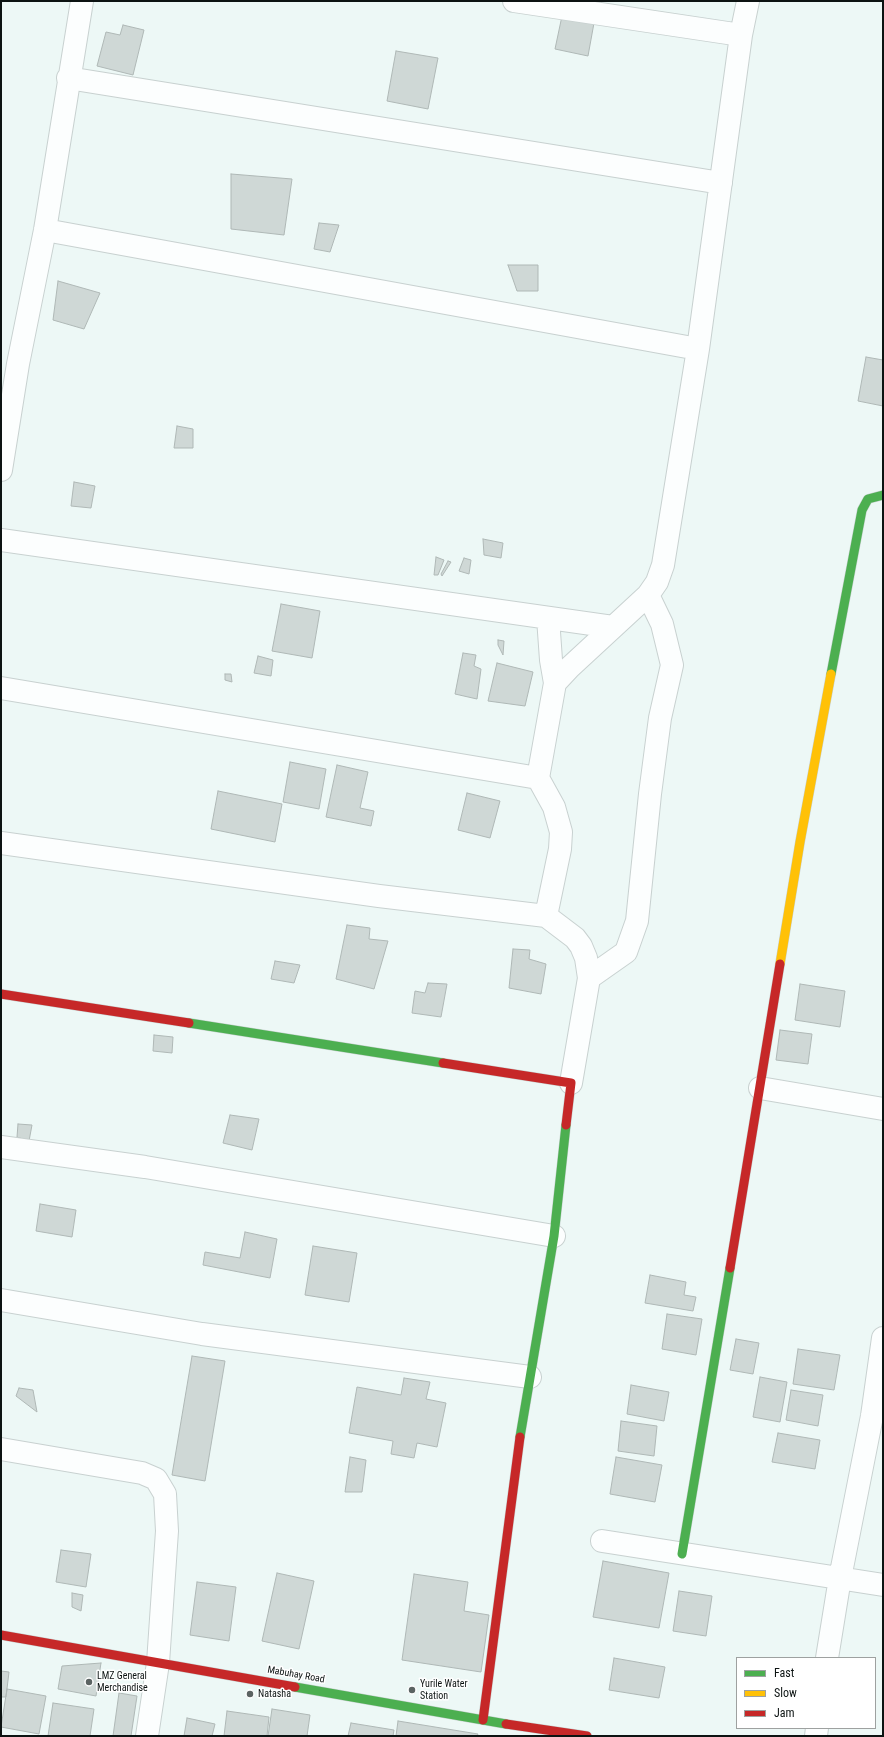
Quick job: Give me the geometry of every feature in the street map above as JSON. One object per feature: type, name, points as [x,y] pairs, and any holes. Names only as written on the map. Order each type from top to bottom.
[{"type":"street","points":[[1,470],[18,364],[44,230],[68,78],[82,1]]},
{"type":"street","points":[[514,1],[741,35]]},
{"type":"street","points":[[555,683],[569,668],[648,595],[657,582],[663,565],[698,349],[741,35],[748,1]]},
{"type":"street","points":[[68,78],[721,184]]},
{"type":"street","points":[[44,230],[698,349]]},
{"type":"street","points":[[682,1554],[800,842],[862,510],[868,498],[883,494]]},
{"type":"street","points":[[1,540],[613,627]]},
{"type":"street","points":[[589,978],[626,952],[637,920],[650,794],[660,718],[672,665],[662,624],[648,595]]},
{"type":"street","points":[[546,916],[560,849],[561,832],[554,806],[538,778],[555,683],[551,660],[548,618]]},
{"type":"street","points":[[1,688],[538,778]]},
{"type":"street","points":[[1,843],[379,896],[546,916],[575,938],[581,946],[586,958],[589,978],[572,1083],[554,1236],[518,1450],[483,1720]]},
{"type":"street","points":[[1,994],[572,1083]]},
{"type":"street","points":[[760,1088],[883,1109]]},
{"type":"street","points":[[1,1147],[145,1167],[554,1236]]},
{"type":"street","points":[[1,1300],[202,1334],[530,1377]]},
{"type":"street","points":[[828,1657],[840,1578],[878,1417],[883,1338]]},
{"type":"street","points":[[1,1449],[142,1473],[156,1479],[165,1494],[167,1531],[158,1663],[147,1736]]},
{"type":"street","points":[[602,1541],[883,1585]]},
{"type":"street","name":"Mabuhay Road","points":[[1,1635],[483,1720],[534,1732],[586,1736]]},
{"type":"building","points":[[562,16],[594,23],[588,56],[555,49]]},
{"type":"building","points":[[123,25],[144,30],[133,75],[97,66],[106,32],[120,35]]},
{"type":"building","points":[[396,51],[438,58],[428,109],[387,101]]},
{"type":"building","points":[[231,174],[292,179],[284,235],[231,229]]},
{"type":"building","points":[[319,223],[339,225],[330,252],[314,249]]},
{"type":"building","points":[[508,265],[538,265],[538,291],[517,291]]},
{"type":"building","points":[[58,281],[100,293],[84,329],[53,320]]},
{"type":"building","points":[[866,357],[883,360],[883,406],[858,401]]},
{"type":"building","points":[[177,426],[193,429],[193,448],[174,448]]},
{"type":"building","points":[[74,482],[95,486],[91,508],[71,506]]},
{"type":"building","points":[[483,539],[503,543],[501,558],[484,555]]},
{"type":"building","points":[[436,557],[444,560],[438,575],[434,575]]},
{"type":"building","points":[[464,558],[471,560],[469,574],[459,571]]},
{"type":"building","points":[[448,561],[451,562],[442,576],[441,574]]},
{"type":"building","points":[[281,604],[320,611],[312,658],[272,651]]},
{"type":"building","points":[[498,640],[504,641],[503,655],[498,645]]},
{"type":"building","points":[[463,653],[476,655],[474,666],[481,669],[477,699],[455,694]]},
{"type":"building","points":[[258,656],[273,660],[271,676],[254,673]]},
{"type":"building","points":[[497,663],[533,672],[525,706],[488,701]]},
{"type":"building","points":[[225,674],[231,674],[232,682],[225,680]]},
{"type":"building","points":[[290,762],[326,769],[319,809],[283,802]]},
{"type":"building","points":[[337,765],[368,772],[360,808],[374,811],[371,826],[326,817]]},
{"type":"building","points":[[218,791],[282,804],[275,842],[211,829]]},
{"type":"building","points":[[467,793],[500,801],[490,838],[458,830]]},
{"type":"building","points":[[347,925],[370,928],[369,939],[388,941],[374,989],[336,979]]},
{"type":"building","points":[[513,949],[530,950],[529,959],[546,964],[541,994],[509,988]]},
{"type":"building","points":[[275,961],[300,965],[294,983],[271,979]]},
{"type":"building","points":[[428,983],[447,984],[441,1017],[412,1013],[415,991],[425,993]]},
{"type":"building","points":[[800,984],[845,991],[840,1027],[795,1020]]},
{"type":"building","points":[[780,1030],[812,1034],[808,1064],[776,1060]]},
{"type":"building","points":[[154,1035],[173,1037],[172,1053],[153,1051]]},
{"type":"building","points":[[230,1115],[259,1119],[252,1150],[223,1143]]},
{"type":"building","points":[[18,1124],[32,1125],[29,1141],[17,1137]]},
{"type":"building","points":[[40,1204],[76,1210],[72,1237],[36,1231]]},
{"type":"building","points":[[245,1232],[277,1239],[270,1278],[203,1265],[205,1252],[240,1258]]},
{"type":"building","points":[[313,1246],[357,1253],[349,1302],[305,1295]]},
{"type":"building","points":[[650,1275],[686,1282],[684,1295],[696,1297],[693,1311],[645,1303]]},
{"type":"building","points":[[667,1314],[702,1319],[696,1355],[662,1349]]},
{"type":"building","points":[[736,1339],[759,1343],[753,1374],[730,1370]]},
{"type":"building","points":[[798,1349],[840,1355],[834,1390],[793,1384]]},
{"type":"building","points":[[192,1356],[225,1361],[205,1481],[172,1475]]},
{"type":"building","points":[[760,1377],[787,1382],[780,1422],[753,1417]]},
{"type":"building","points":[[404,1378],[430,1382],[426,1399],[446,1403],[437,1447],[417,1443],[414,1458],[391,1454],[393,1441],[349,1433],[357,1387],[401,1395]]},
{"type":"building","points":[[631,1385],[669,1392],[664,1421],[627,1414]]},
{"type":"building","points":[[19,1388],[33,1390],[37,1412],[16,1396]]},
{"type":"building","points":[[791,1390],[823,1395],[818,1426],[786,1420]]},
{"type":"building","points":[[621,1421],[657,1426],[654,1456],[618,1451]]},
{"type":"building","points":[[778,1433],[820,1440],[815,1469],[772,1462]]},
{"type":"building","points":[[350,1457],[366,1460],[362,1492],[345,1492]]},
{"type":"building","points":[[616,1457],[662,1465],[655,1502],[610,1494]]},
{"type":"building","points":[[61,1550],[91,1554],[86,1587],[56,1582]]},
{"type":"building","points":[[603,1561],[669,1573],[659,1628],[593,1617]]},
{"type":"building","points":[[277,1573],[314,1581],[299,1649],[262,1641]]},
{"type":"building","points":[[414,1574],[468,1582],[464,1611],[489,1615],[481,1672],[402,1660]]},
{"type":"building","points":[[197,1582],[236,1587],[229,1641],[190,1635]]},
{"type":"building","points":[[679,1591],[712,1596],[706,1636],[673,1631]]},
{"type":"building","points":[[72,1593],[83,1595],[81,1611],[72,1607]]},
{"type":"building","points":[[614,1658],[665,1667],[659,1698],[609,1690]]},
{"type":"building","points":[[101,1663],[96,1696],[58,1689],[62,1666]]},
{"type":"building","points":[[1,1671],[9,1672],[6,1697],[1,1697]]},
{"type":"building","points":[[7,1689],[46,1696],[39,1734],[1,1727]]},
{"type":"building","points":[[119,1693],[137,1696],[131,1736],[113,1736]]},
{"type":"building","points":[[53,1703],[94,1709],[90,1736],[48,1736]]},
{"type":"building","points":[[272,1709],[310,1715],[307,1736],[268,1736]]},
{"type":"building","points":[[227,1711],[269,1717],[267,1736],[224,1736]]},
{"type":"building","points":[[187,1718],[215,1724],[212,1736],[184,1736]]},
{"type":"building","points":[[398,1721],[478,1734],[477,1736],[396,1736]]},
{"type":"building","points":[[351,1723],[394,1730],[393,1736],[348,1736]]},
{"type":"traffic: fast","points":[[831,674],[862,510],[868,499],[883,495]]},
{"type":"traffic: fast","points":[[189,1023],[443,1063]]},
{"type":"traffic: fast","points":[[520,1437],[554,1236],[566,1125]]},
{"type":"traffic: fast","points":[[682,1554],[730,1268]]},
{"type":"traffic: fast","points":[[295,1687],[506,1724]]},
{"type":"traffic: slow","points":[[780,964],[800,842],[831,674]]},
{"type":"traffic: jam","points":[[730,1268],[780,964]]},
{"type":"traffic: jam","points":[[1,994],[189,1023]]},
{"type":"traffic: jam","points":[[443,1063],[571,1083],[566,1125]]},
{"type":"traffic: jam","points":[[483,1720],[520,1437]]},
{"type":"traffic: jam","points":[[1,1635],[295,1687]]},
{"type":"traffic: jam","points":[[506,1724],[587,1736]]},
{"type":"place","name":"LMZ General Merchandise","points":[[89,1682]]},
{"type":"place","name":"Yurile Water Station","points":[[412,1690]]},
{"type":"place","name":"Natasha","points":[[250,1694]]}]
